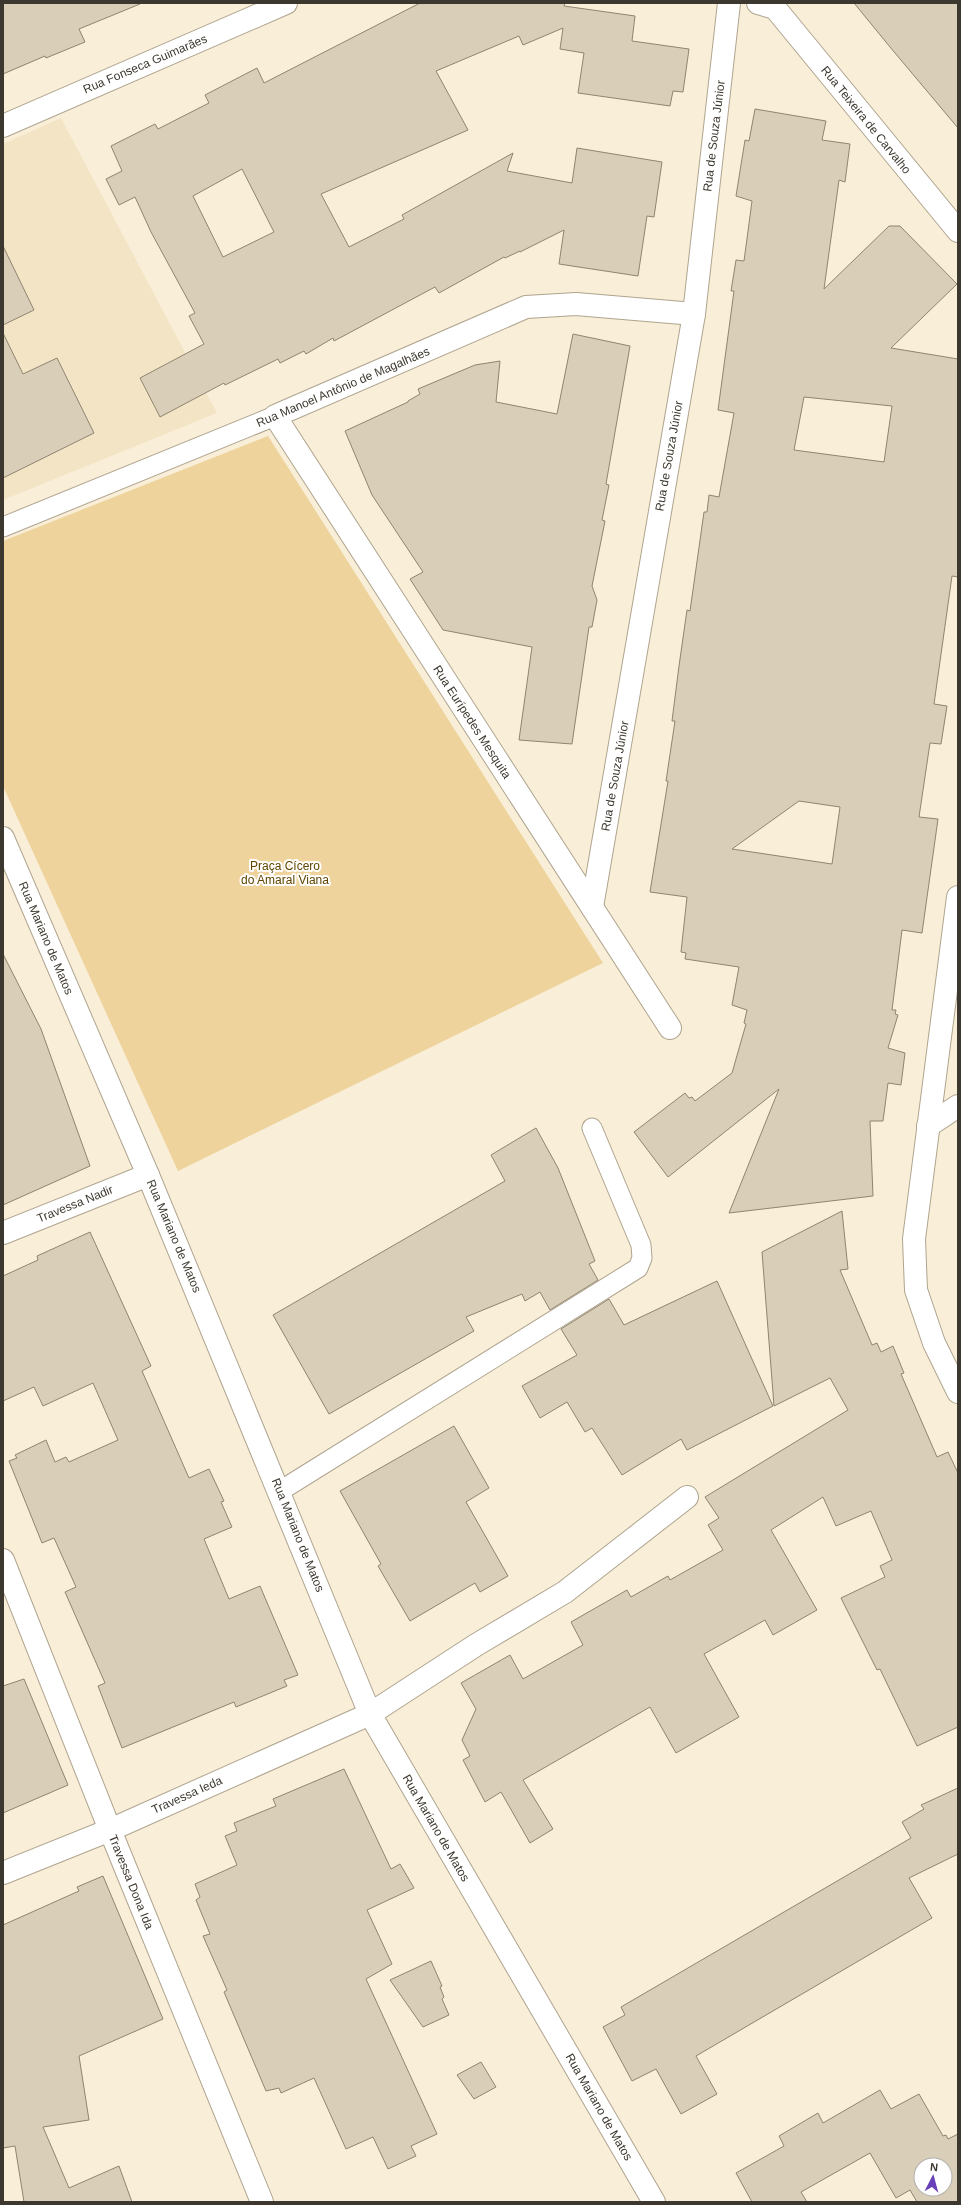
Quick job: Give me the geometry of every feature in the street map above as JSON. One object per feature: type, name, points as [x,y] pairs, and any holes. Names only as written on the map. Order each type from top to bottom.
[{"type":"street","name":"Rua Fonseca Guimarães","points":[[3,126],[286,3]]},
{"type":"street","name":"Rua de Souza Júnior","points":[[592,907],[694,314],[729,3]]},
{"type":"street","name":"Rua Teixeira de Carvalho","points":[[769,5],[958,231]]},
{"type":"street","name":"Rua Manoel Antônio de Magalhães","points":[[275,416],[526,307],[576,304],[694,314]]},
{"type":"street","name":"Rua Eurípedes Mesquita","points":[[275,416],[670,1028]]},
{"type":"street","name":"Rua Mariano de Matos","points":[[3,838],[148,1175],[280,1491],[370,1714],[654,2202]]},
{"type":"street","points":[[958,897],[914,1239],[916,1290],[934,1343],[958,1392]]},
{"type":"street","points":[[928,1126],[958,1106]]},
{"type":"street","name":"Travessa Nadir","points":[[3,1233],[148,1175]]},
{"type":"street","name":"Travessa Ieda","points":[[3,1873],[110,1830],[370,1714],[476,1645],[565,1592],[687,1497]]},
{"type":"street","name":"Travessa Dona Ida","points":[[3,1560],[110,1830],[262,2202]]},
{"type":"lane","name":"Rua Manoel Antônio de Magalhães","points":[[3,527],[275,416]]},
{"type":"lane","points":[[280,1491],[638,1268],[642,1258],[641,1245],[592,1128]]},
{"type":"shaded area","points":[[61,118],[217,413],[3,500],[3,144]]},
{"type":"green space","name":"Praça Cícero do Amaral Viana","points":[[268,436],[603,963],[178,1171],[3,786],[3,541]]},
{"type":"building","points":[[3,3],[140,4],[79,29],[85,42],[46,58],[45,56],[3,74]]},
{"type":"building","points":[[420,3],[565,3],[564,6],[635,16],[632,41],[689,49],[683,92],[673,91],[670,106],[578,93],[584,53],[560,49],[563,28],[523,45],[519,36],[436,71],[468,130],[321,194],[349,247],[404,219],[402,215],[513,153],[507,171],[572,183],[577,148],[662,162],[654,217],[647,216],[638,276],[559,264],[564,230],[520,252],[505,258],[504,257],[439,293],[435,287],[334,341],[333,338],[306,354],[304,351],[280,363],[278,359],[225,385],[224,383],[160,417],[140,378],[204,344],[189,316],[195,313],[151,232],[135,197],[119,205],[106,179],[122,171],[111,146],[155,124],[158,129],[209,103],[205,95],[257,68],[264,83]],"holes":[[[242,169],[274,232],[223,257],[193,196]]]},
{"type":"building","points":[[854,3],[958,3],[958,128],[890,47]]},
{"type":"building","points":[[755,109],[826,121],[822,140],[850,144],[845,182],[839,180],[824,289],[889,226],[900,226],[957,284],[891,348],[958,359],[958,577],[952,576],[934,704],[947,706],[941,744],[930,743],[919,817],[938,819],[922,933],[902,930],[892,1010],[896,1010],[895,1014],[898,1015],[888,1048],[905,1053],[901,1085],[888,1083],[883,1121],[870,1121],[873,1196],[729,1213],[779,1089],[668,1177],[634,1132],[685,1093],[689,1098],[692,1097],[695,1101],[732,1073],[746,1024],[744,1023],[747,1010],[732,1005],[739,967],[685,959],[686,953],[681,952],[687,897],[650,892],[668,781],[666,781],[675,721],[672,721],[679,666],[687,610],[690,611],[704,512],[707,512],[709,495],[719,497],[734,413],[718,410],[734,291],[731,291],[736,260],[744,261],[752,201],[736,196],[745,140],[749,141]],"holes":[[[804,397],[892,406],[884,462],[794,450]],[[799,801],[840,807],[832,864],[732,849]]]},
{"type":"building","points":[[3,246],[34,310],[3,325]]},
{"type":"building","points":[[3,333],[23,374],[57,358],[94,433],[3,478]]},
{"type":"building","points":[[573,334],[630,346],[606,484],[609,485],[602,520],[605,521],[592,586],[597,600],[592,627],[589,627],[572,744],[519,740],[532,647],[443,630],[410,579],[423,572],[372,495],[345,431],[408,402],[420,394],[418,389],[475,365],[500,361],[496,402],[557,414]]},
{"type":"building","points":[[3,954],[41,1029],[90,1166],[3,1205]]},
{"type":"building","points":[[536,1128],[558,1168],[595,1261],[589,1264],[598,1280],[550,1310],[540,1292],[525,1301],[522,1294],[466,1317],[474,1331],[329,1414],[273,1315],[505,1181],[491,1155]]},
{"type":"building","points":[[842,1211],[848,1269],[840,1270],[872,1345],[877,1343],[881,1352],[893,1346],[904,1373],[901,1374],[937,1457],[948,1452],[958,1473],[958,1727],[917,1746],[880,1669],[877,1670],[841,1598],[885,1577],[880,1566],[892,1560],[871,1511],[836,1526],[823,1497],[771,1530],[817,1610],[773,1635],[765,1620],[704,1654],[739,1717],[676,1753],[650,1707],[523,1780],[553,1829],[530,1843],[501,1792],[485,1802],[463,1760],[470,1756],[462,1740],[476,1709],[461,1683],[510,1655],[523,1679],[583,1645],[571,1622],[627,1590],[631,1597],[668,1576],[670,1580],[723,1550],[708,1525],[719,1518],[705,1497],[848,1410],[830,1378],[774,1406],[762,1252]]},
{"type":"building","points":[[90,1232],[151,1366],[142,1371],[189,1478],[209,1469],[224,1501],[221,1502],[232,1527],[204,1539],[229,1599],[260,1586],[298,1675],[284,1680],[287,1686],[236,1707],[234,1702],[122,1748],[98,1686],[105,1683],[65,1592],[76,1587],[54,1538],[42,1543],[9,1461],[17,1458],[15,1455],[46,1440],[55,1462],[66,1457],[69,1462],[118,1440],[93,1383],[43,1406],[34,1387],[3,1401],[3,1276],[38,1260],[37,1256]]},
{"type":"building","points":[[717,1281],[773,1406],[687,1450],[681,1439],[622,1475],[592,1428],[585,1432],[567,1402],[540,1418],[522,1386],[577,1355],[561,1329],[609,1299],[624,1325]]},
{"type":"building","points":[[454,1426],[489,1488],[466,1502],[508,1576],[480,1592],[475,1583],[410,1621],[378,1566],[381,1564],[340,1491]]},
{"type":"building","points":[[24,1679],[68,1785],[3,1813],[3,1686]]},
{"type":"building","points":[[344,1769],[391,1869],[400,1864],[414,1888],[367,1910],[392,1964],[366,1979],[437,2134],[411,2146],[416,2156],[388,2169],[373,2137],[346,2149],[314,2078],[281,2093],[279,2088],[266,2091],[224,1992],[227,1990],[203,1936],[210,1934],[196,1900],[200,1897],[195,1884],[237,1865],[225,1836],[237,1831],[234,1823],[276,1806],[273,1799]]},
{"type":"building","points":[[958,1788],[958,1854],[909,1878],[932,1918],[696,2056],[717,2094],[681,2114],[656,2069],[632,2081],[603,2027],[625,2015],[621,2007],[911,1838],[902,1822],[924,1809],[921,1805]]},
{"type":"building","points":[[103,1876],[163,2019],[79,2056],[89,2120],[43,2127],[69,2188],[119,2166],[132,2202],[24,2202],[15,2146],[3,2148],[3,1925],[79,1891],[77,1887]]},
{"type":"building","points":[[431,1961],[442,1986],[440,1987],[444,1997],[442,1999],[449,2015],[423,2027],[390,1980]]},
{"type":"building","points":[[481,2062],[496,2087],[474,2099],[457,2075]]},
{"type":"building","points":[[880,2090],[891,2109],[919,2094],[943,2136],[946,2135],[948,2139],[958,2134],[958,2202],[917,2202],[914,2197],[953,2197],[953,2157],[913,2157],[913,2195],[910,2190],[896,2198],[870,2153],[801,2192],[807,2202],[752,2202],[736,2173],[784,2146],[779,2136],[818,2113],[823,2123]]}]
